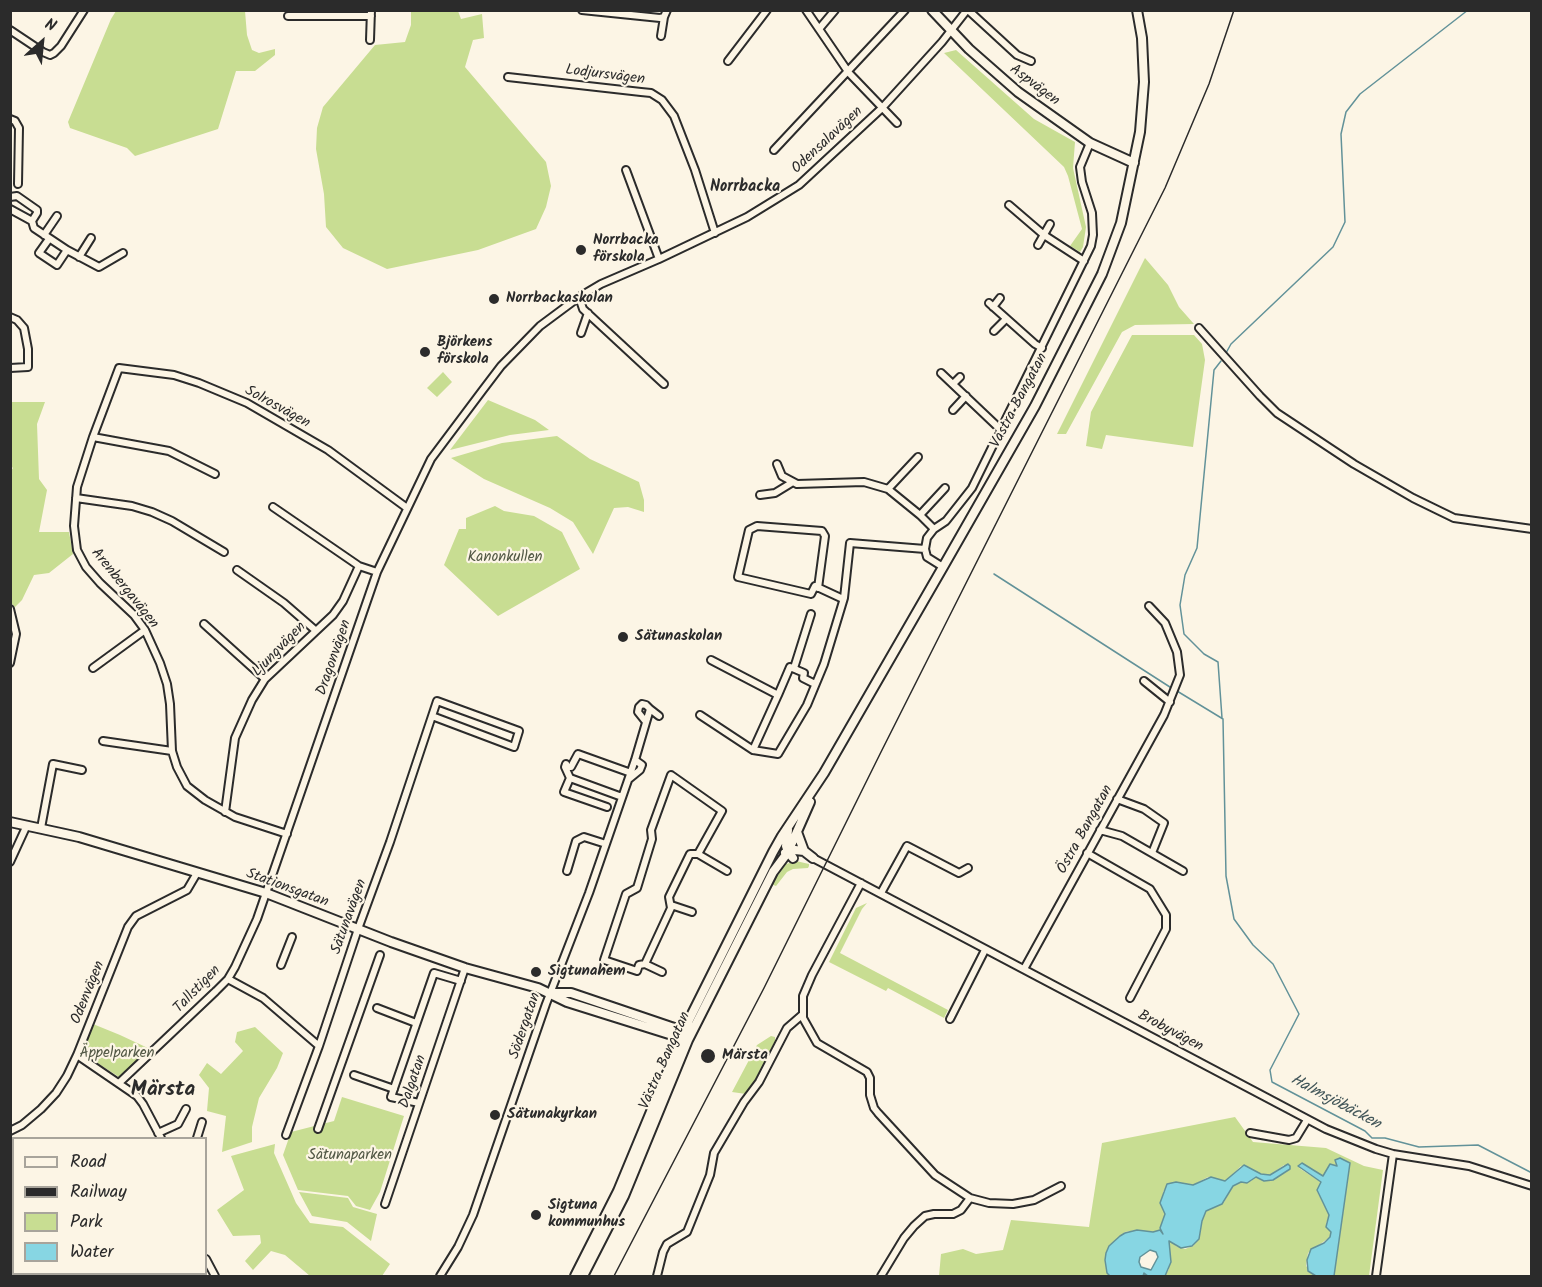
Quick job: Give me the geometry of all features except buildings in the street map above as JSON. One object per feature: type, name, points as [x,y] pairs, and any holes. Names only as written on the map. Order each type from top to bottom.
[{"type":"street","points":[[10,30],[50,55],[61,46],[84,10]]},
{"type":"street","points":[[582,10],[665,14],[661,36]]},
{"type":"street","points":[[728,61],[767,10]]},
{"type":"street","points":[[806,10],[849,73],[897,123]]},
{"type":"street","points":[[819,29],[835,10]]},
{"type":"street","points":[[774,150],[849,73],[905,10]]},
{"type":"street","name":"Aspvägen","points":[[932,10],[951,31],[1017,92],[1090,143],[1134,164]]},
{"type":"street","points":[[967,10],[1017,55],[1031,61]]},
{"type":"street","name":"Odensalavägen","points":[[445,439],[509,358],[540,326],[579,297],[601,284],[715,233],[773,203],[799,185],[882,108],[967,10]]},
{"type":"street","name":"Västra Bangatan","points":[[791,855],[787,837],[1035,406],[1102,274],[1121,223],[1140,132],[1144,82],[1142,38],[1137,10]]},
{"type":"street","points":[[288,16],[371,13],[370,40]]},
{"type":"street","name":"Lodjursvägen","points":[[508,77],[651,93],[662,100],[674,116],[695,170],[715,233]]},
{"type":"street","points":[[10,119],[15,121],[19,128],[18,184]]},
{"type":"street","points":[[943,567],[927,557],[925,549],[927,538],[934,529],[946,521],[972,488],[1091,246],[1092,213],[1082,182],[1080,167],[1090,143]]},
{"type":"street","points":[[626,170],[659,259]]},
{"type":"street","points":[[10,197],[17,196],[37,210],[38,213],[32,221]]},
{"type":"street","points":[[1009,205],[1044,235],[1084,261]]},
{"type":"street","points":[[10,209],[32,221],[34,228],[66,250],[99,267],[123,253]]},
{"type":"street","points":[[57,216],[39,253],[57,265],[66,250]]},
{"type":"street","points":[[1038,245],[1050,224]]},
{"type":"street","points":[[79,257],[91,238]]},
{"type":"street","points":[[579,297],[583,309],[664,384]]},
{"type":"street","points":[[1000,298],[991,305],[1042,348]]},
{"type":"street","points":[[581,333],[588,313]]},
{"type":"street","points":[[10,317],[18,320],[24,328],[28,349],[28,367],[10,368]]},
{"type":"street","points":[[994,331],[1006,319]]},
{"type":"street","points":[[1199,328],[1277,413],[1354,464],[1413,498],[1454,518],[1532,529]]},
{"type":"street","name":"Arenbergavägen","points":[[119,368],[93,437],[76,498],[74,526],[77,550],[100,583],[134,615],[145,630],[167,684],[172,751],[187,786],[205,800],[245,822],[287,834]]},
{"type":"street","name":"Solrosvägen","points":[[119,368],[174,375],[199,382],[247,403],[328,450],[407,508]]},
{"type":"street","points":[[941,373],[1000,429]]},
{"type":"street","points":[[953,384],[960,377]]},
{"type":"street","points":[[953,410],[966,396]]},
{"type":"street","points":[[93,437],[169,451],[215,474]]},
{"type":"street","name":"Dragonvägen","points":[[266,893],[376,572],[431,459],[445,439]]},
{"type":"street","points":[[888,489],[918,457]]},
{"type":"street","points":[[777,464],[782,476],[797,484],[864,482],[888,489],[934,529]]},
{"type":"street","points":[[760,495],[775,493],[793,482]]},
{"type":"street","points":[[920,515],[945,488]]},
{"type":"street","points":[[76,498],[132,506],[152,512],[224,552]]},
{"type":"street","points":[[273,507],[359,566],[376,572]]},
{"type":"street","points":[[818,588],[825,536],[822,531],[757,526],[749,530],[738,577],[811,594],[815,586],[818,588],[843,599]]},
{"type":"street","points":[[700,715],[753,750],[778,754],[807,705],[824,664],[843,599],[850,543],[925,549]]},
{"type":"street","name":"Ljungvägen","points":[[225,812],[235,738],[246,711],[265,679],[333,615],[343,601],[359,566]]},
{"type":"street","points":[[237,570],[284,603],[315,630]]},
{"type":"street","name":"Östra Bangatan","points":[[1024,969],[1175,690],[1180,675],[1177,652],[1165,623],[1149,606]]},
{"type":"street","points":[[10,609],[16,634],[10,663]]},
{"type":"street","points":[[794,668],[811,615]]},
{"type":"street","points":[[204,624],[265,679]]},
{"type":"street","points":[[93,668],[145,630]]},
{"type":"street","points":[[711,660],[777,695]]},
{"type":"street","points":[[753,750],[790,666],[804,673],[803,678],[815,684]]},
{"type":"street","points":[[1143,681],[1170,702]]},
{"type":"street","name":"Sätunavägen","points":[[286,1135],[390,842],[432,716],[436,706],[437,701],[519,731],[514,747],[432,716]]},
{"type":"street","name":"Södergatan","points":[[440,1276],[470,1222],[550,993],[606,844],[635,760],[650,709],[642,704],[638,712],[646,722]]},
{"type":"street","points":[[650,709],[659,716]]},
{"type":"street","points":[[103,741],[172,751]]},
{"type":"street","points":[[607,807],[564,792],[570,778],[566,765],[571,767],[578,754],[629,776]]},
{"type":"street","points":[[41,828],[53,764],[82,770]]},
{"type":"street","points":[[662,972],[645,964],[639,966],[637,971],[604,960],[626,894],[637,888],[652,839],[651,830],[671,775],[722,811],[698,854]]},
{"type":"street","points":[[570,778],[622,797]]},
{"type":"street","points":[[1117,799],[1144,809],[1164,823],[1152,853]]},
{"type":"street","name":"Stationsgatan","points":[[10,822],[41,828],[266,893],[465,968],[550,993],[567,1002],[686,1036]]},
{"type":"street","points":[[10,862],[27,825]]},
{"type":"street","points":[[791,855],[804,851],[793,828]]},
{"type":"street","name":"Västra Bangatan","points":[[575,1276],[618,1191],[686,1036],[764,872],[782,836],[793,828]]},
{"type":"street","points":[[1100,830],[1122,836],[1183,871]]},
{"type":"street","points":[[567,871],[576,841],[584,837],[606,844]]},
{"type":"street","points":[[882,893],[907,846],[959,873],[968,868]]},
{"type":"street","name":"Brobyvägen","points":[[804,851],[813,858],[985,950],[1307,1120],[1358,1143],[1393,1154],[1469,1166],[1532,1186]]},
{"type":"street","points":[[1087,853],[1150,889],[1166,915],[1166,929],[1130,998]]},
{"type":"street","points":[[645,964],[671,908],[669,897],[690,854],[698,854],[727,871]]},
{"type":"street","name":"Västra Bangatan","points":[[764,872],[780,855],[791,855]]},
{"type":"street","name":"Västra Bangatan","points":[[583,1276],[624,1196],[686,1036],[773,872],[782,861],[791,855]]},
{"type":"street","name":"Brobyvägen","points":[[791,855],[813,858]]},
{"type":"street","name":"Odenvägen","points":[[10,1131],[22,1125],[56,1093],[77,1055],[128,927],[136,916],[187,890],[196,873]]},
{"type":"street","points":[[861,883],[803,996],[802,1015],[807,1028],[817,1043],[867,1072],[874,1108],[935,1174],[970,1198],[988,1203],[1013,1204],[1034,1200],[1061,1186]]},
{"type":"street","name":"Tallstigen","points":[[119,1083],[228,979],[257,920],[266,893]]},
{"type":"street","points":[[671,905],[692,912]]},
{"type":"street","points":[[281,965],[292,937]]},
{"type":"street","points":[[950,1018],[985,950]]},
{"type":"street","points":[[318,1129],[380,955]]},
{"type":"street","name":"Dalgatan","points":[[385,1204],[465,968]]},
{"type":"street","points":[[419,1103],[391,1097],[416,1023],[434,973],[461,981]]},
{"type":"street","points":[[228,979],[263,998],[319,1046]]},
{"type":"street","points":[[377,1008],[416,1023]]},
{"type":"street","points":[[657,1276],[667,1245],[687,1232],[691,1224],[710,1175],[714,1152],[744,1102],[759,1082],[780,1038],[787,1028],[802,1015]]},
{"type":"street","points":[[77,1055],[136,1096],[143,1104],[159,1136],[178,1124],[186,1109]]},
{"type":"street","points":[[354,1075],[394,1089]]},
{"type":"street","points":[[1250,1133],[1289,1140],[1296,1138],[1307,1120]]},
{"type":"street","points":[[197,1137],[202,1122]]},
{"type":"street","points":[[1377,1276],[1393,1154]]},
{"type":"street","points":[[881,1276],[904,1238],[925,1216],[953,1214],[961,1210],[970,1198]]},
{"type":"street","points":[[207,1261],[215,1276]]},
{"type":"green space","points":[[116,11],[245,11],[247,35],[252,50],[259,53],[275,49],[275,55],[255,71],[236,71],[218,129],[135,156],[127,148],[70,128],[68,122]]},
{"type":"green space","points":[[411,11],[458,11],[461,19],[482,14],[484,38],[473,40],[465,67],[546,162],[551,186],[546,207],[536,229],[478,250],[387,269],[343,248],[326,227],[324,194],[316,149],[317,128],[323,107],[375,45],[405,42],[411,25]]},
{"type":"green space","points":[[956,50],[1034,119],[1075,142],[1073,168],[1086,227],[1080,252],[1070,246],[1082,229],[1064,167],[944,53]]},
{"type":"green space","points":[[1145,258],[1168,285],[1179,307],[1194,324],[1135,325],[1122,332],[1066,434],[1057,434]]},
{"type":"green space","points":[[1132,335],[1194,335],[1202,344],[1205,360],[1193,447],[1106,435],[1102,449],[1086,446],[1091,412]]},
{"type":"green space","points":[[443,372],[452,382],[437,397],[427,388]]},
{"type":"green space","points":[[488,400],[535,420],[549,430],[510,435],[450,450]]},
{"type":"green space","points":[[11,402],[45,402],[37,424],[39,479],[47,490],[39,532],[69,532],[73,554],[49,573],[34,575],[22,600],[15,607],[10,602],[10,472],[13,468],[10,465]]},
{"type":"green space","points":[[557,436],[590,459],[639,482],[644,500],[644,512],[628,507],[614,508],[593,554],[573,522],[550,508],[484,479],[451,458],[502,443]]},
{"type":"green space","name":"Kanonkullen","points":[[495,506],[504,511],[534,516],[562,532],[580,569],[498,616],[444,565],[459,529],[466,529],[466,518]]},
{"type":"green space","points":[[796,861],[809,864],[809,866],[793,869],[787,872],[776,886],[771,884],[786,864]]},
{"type":"green space","points":[[867,903],[840,953],[948,1010],[944,1018],[888,988],[886,991],[829,962],[856,908]]},
{"type":"green space","name":"Äppelparken","points":[[93,1024],[150,1049],[119,1077],[82,1053]]},
{"type":"green space","points":[[255,1027],[283,1053],[259,1098],[252,1127],[252,1142],[222,1152],[226,1116],[207,1111],[209,1088],[199,1075],[207,1063],[221,1074],[243,1051],[235,1042],[237,1032]]},
{"type":"green space","points":[[771,1036],[775,1037],[775,1041],[751,1090],[746,1094],[732,1092],[757,1045]]},
{"type":"green space","name":"Sätunaparken","points":[[342,1097],[404,1116],[380,1192],[370,1210],[356,1206],[348,1196],[298,1190],[283,1155],[291,1132],[334,1121]]},
{"type":"green space","points":[[1235,1117],[1253,1142],[1326,1148],[1364,1166],[1383,1170],[1369,1276],[1334,1276],[1350,1164],[1337,1163],[1337,1166],[1329,1169],[1323,1176],[1299,1168],[1321,1182],[1317,1191],[1329,1215],[1326,1224],[1331,1232],[1330,1237],[1308,1253],[1306,1266],[1316,1276],[1165,1276],[1169,1269],[1168,1246],[1153,1232],[1137,1230],[1125,1232],[1109,1246],[1107,1273],[1110,1276],[939,1276],[941,1254],[963,1249],[976,1254],[1003,1250],[1011,1220],[1089,1227],[1102,1143]],"holes":[[[1284,1165],[1286,1172],[1273,1180],[1264,1181],[1256,1177],[1251,1181],[1233,1186],[1224,1202],[1206,1211],[1199,1239],[1193,1246],[1185,1249],[1176,1246],[1160,1228],[1165,1214],[1163,1192],[1168,1184],[1193,1185],[1208,1177],[1226,1181],[1241,1166],[1270,1175]]]},
{"type":"green space","points":[[275,1144],[274,1153],[296,1203],[310,1223],[343,1227],[390,1264],[382,1276],[310,1276],[285,1255],[271,1251],[253,1270],[245,1261],[261,1243],[260,1235],[233,1236],[217,1210],[244,1190],[231,1156]]},
{"type":"green space","points":[[299,1192],[348,1198],[353,1207],[377,1214],[371,1241],[347,1222],[312,1216]]},
{"type":"water","points":[[1340,1158],[1350,1163],[1334,1276],[1316,1276],[1308,1271],[1307,1260],[1311,1249],[1324,1243],[1330,1237],[1331,1232],[1326,1227],[1329,1215],[1317,1190],[1321,1182],[1298,1166],[1302,1163],[1323,1176],[1330,1164],[1337,1166],[1335,1160]]},
{"type":"water","points":[[1288,1164],[1290,1166],[1290,1169],[1273,1180],[1264,1181],[1256,1177],[1247,1183],[1241,1182],[1233,1186],[1222,1204],[1206,1211],[1199,1239],[1192,1246],[1181,1248],[1169,1241],[1171,1262],[1165,1276],[1148,1276],[1144,1273],[1143,1276],[1110,1276],[1107,1273],[1106,1253],[1109,1246],[1120,1236],[1137,1230],[1153,1232],[1160,1230],[1163,1234],[1160,1228],[1165,1214],[1160,1203],[1167,1184],[1176,1182],[1193,1185],[1211,1177],[1225,1181],[1244,1165],[1261,1174],[1270,1175]],"holes":[[[1150,1250],[1156,1252],[1158,1257],[1151,1270],[1141,1267],[1140,1257]]]},
{"type":"waterway","points":[[1226,353],[1231,344],[1333,247],[1345,222],[1341,134],[1346,112],[1360,94],[1468,10]]},
{"type":"waterway","points":[[1221,361],[1214,370],[1197,548],[1185,575],[1180,605],[1184,634],[1204,654],[1218,662],[1222,718]]},
{"type":"waterway","points":[[994,574],[1173,689]]},
{"type":"waterway","name":"Halmsjöbäcken","points":[[1177,691],[1223,719],[1226,876],[1234,919],[1253,945],[1273,964],[1299,1014],[1270,1070],[1272,1082],[1365,1131],[1372,1138],[1385,1138],[1419,1147],[1478,1145],[1532,1173]]},
{"type":"railway","points":[[614,1276],[764,988],[1165,188],[1209,84],[1234,10]]},
{"type":"place","name":"Norrbacka förskola","points":[[581,250]]},
{"type":"place","name":"Norrbackaskolan","points":[[494,299]]},
{"type":"place","name":"Björkens förskola","points":[[425,352]]},
{"type":"place","name":"Sätunaskolan","points":[[623,637]]},
{"type":"place","name":"Sigtunahem","points":[[536,972]]},
{"type":"place","name":"Märsta","points":[[708,1056]]},
{"type":"place","name":"Sätunakyrkan","points":[[495,1115]]},
{"type":"place","name":"Sigtuna kommunhus","points":[[536,1215]]},
{"type":"district","name":"Norrbacka","points":[[745,188]]},
{"type":"district","name":"Märsta","points":[[163,1091]]}]
